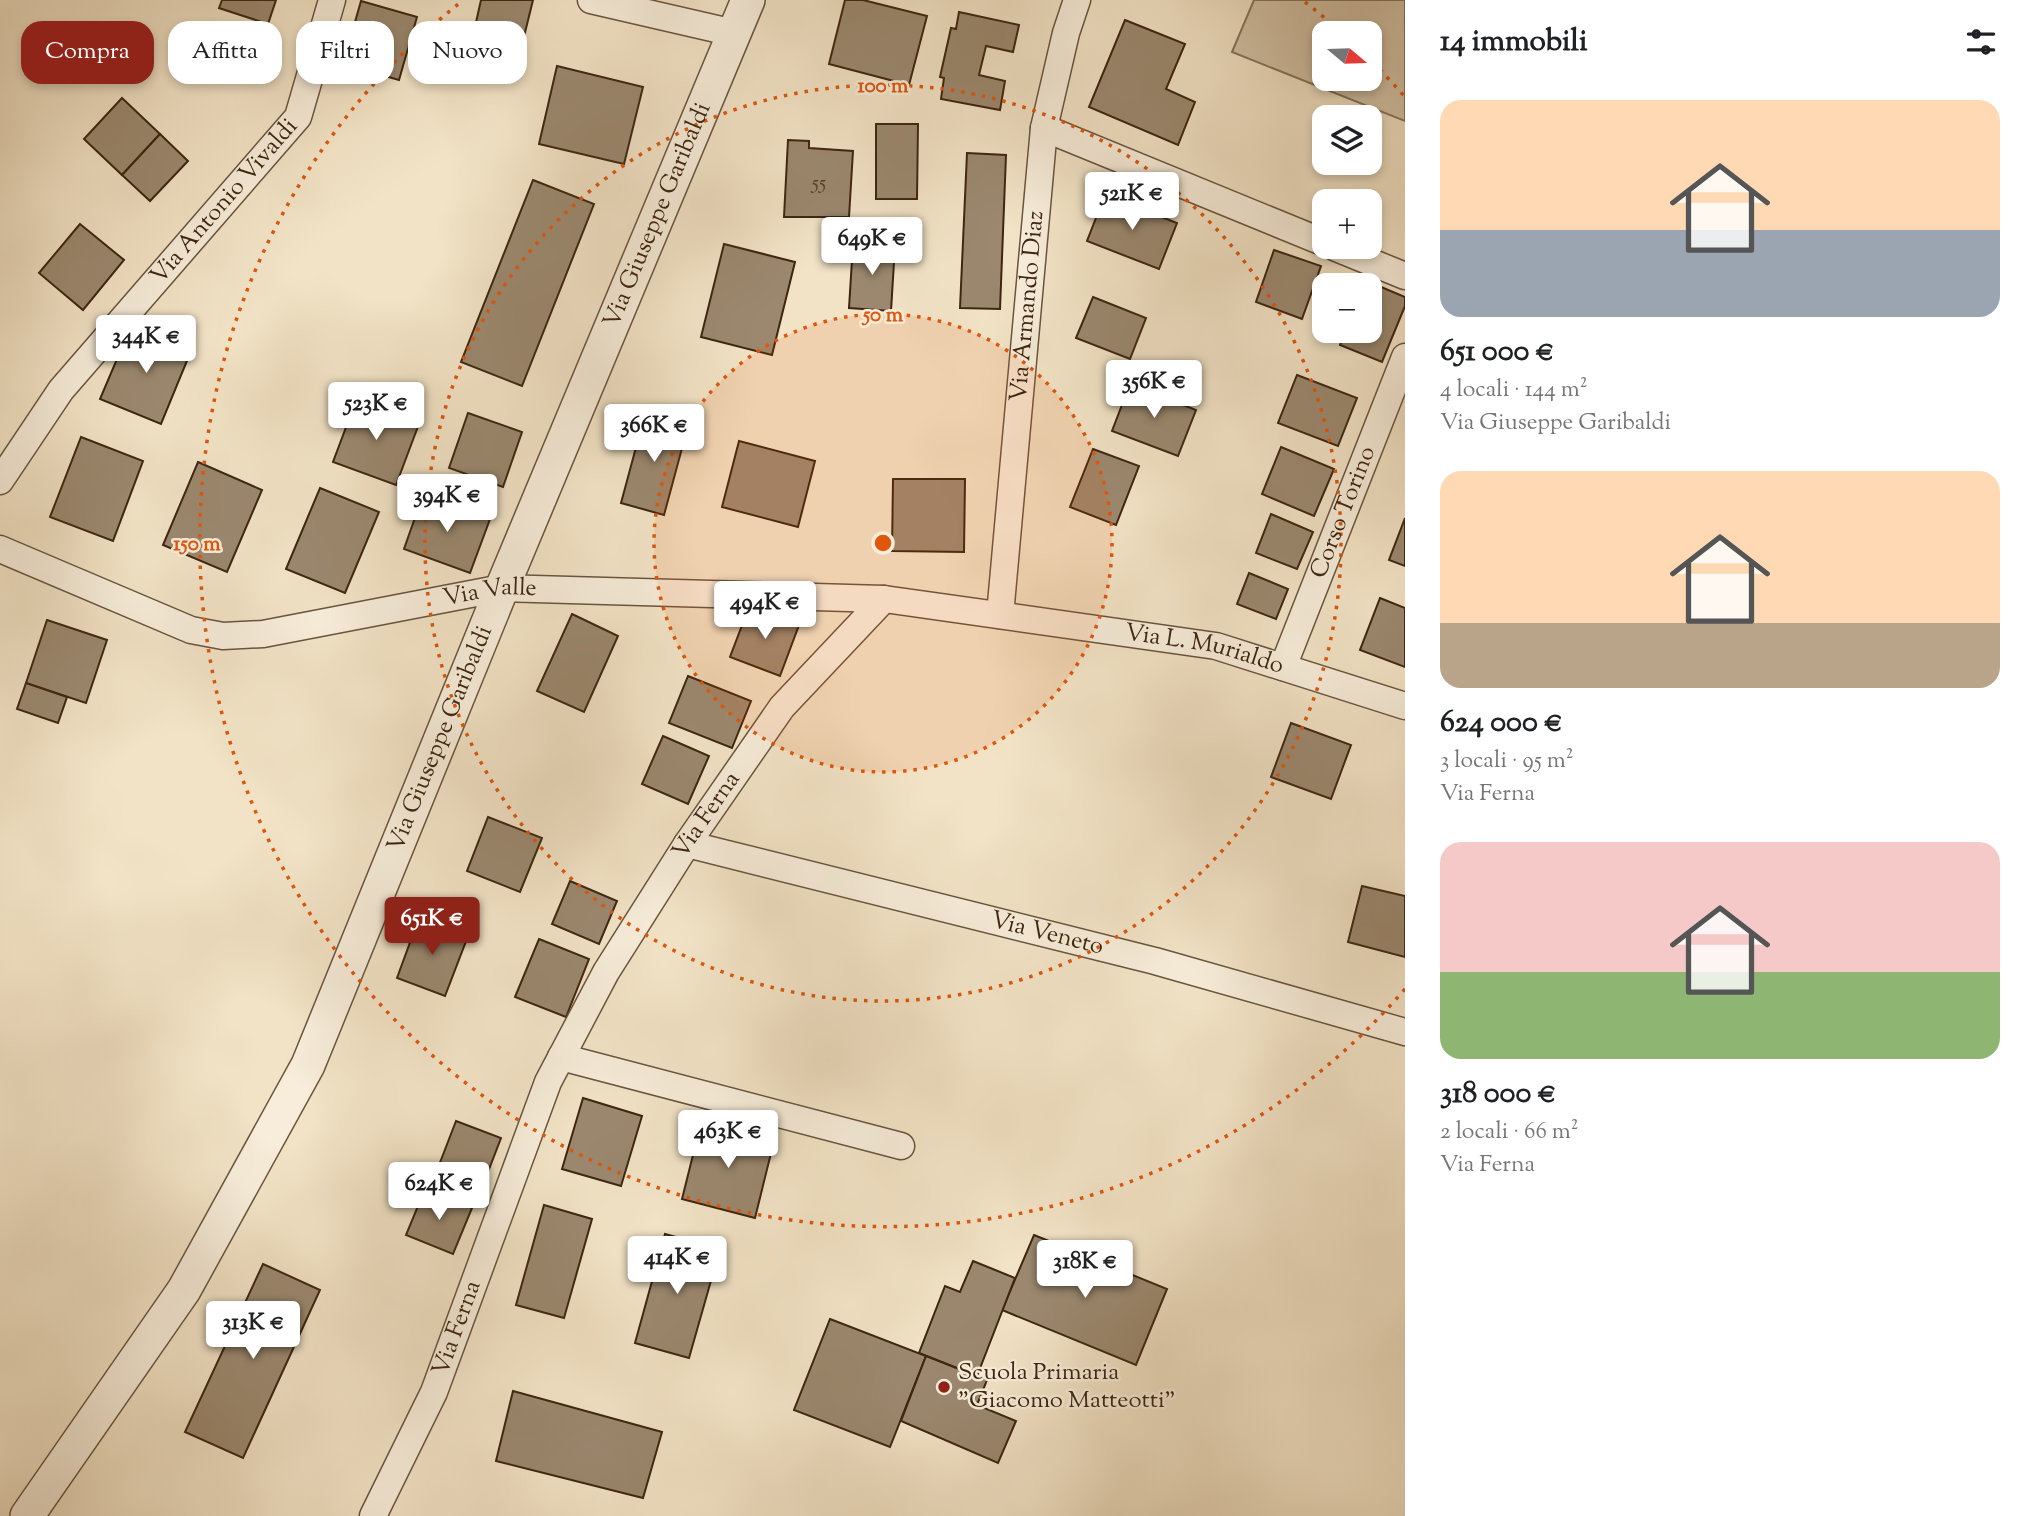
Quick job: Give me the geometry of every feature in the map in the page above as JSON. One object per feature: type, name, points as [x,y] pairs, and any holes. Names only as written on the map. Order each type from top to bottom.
[{"type":"street","name":"Via Antonio Vivaldi","points":[[0,481],[61,390],[298,117],[332,0]]},
{"type":"street","points":[[591,0],[734,33]]},
{"type":"street","name":"Via Giuseppe Garibaldi","points":[[27,1516],[184,1290],[308,1065],[502,588],[748,0]]},
{"type":"street","name":"Via Armando Diaz","points":[[1000,615],[1044,128],[1066,33],[1077,0]]},
{"type":"street","points":[[1044,128],[1312,238]]},
{"type":"street","points":[[1363,259],[1405,276]]},
{"type":"street","name":"Corso Torino","points":[[1283,667],[1405,358]]},
{"type":"street","name":"Via Valle","points":[[0,549],[191,630],[223,636],[263,634],[502,588],[884,599],[1000,615]]},
{"type":"street","name":"Via Ferna","points":[[373,1516],[434,1392],[548,1082],[606,972],[687,844],[782,707],[884,599]]},
{"type":"street","name":"Via L. Murialdo","points":[[1000,615],[1216,646],[1405,706]]},
{"type":"street","name":"Via Veneto","points":[[687,844],[1155,961],[1405,1032]]},
{"type":"street","points":[[561,1057],[901,1146]]},
{"type":"shaded area","points":[[1254,0],[1405,0],[1405,121],[1382,112],[1382,105],[1365,105],[1330,91],[1382,91],[1382,21],[1312,21],[1312,84],[1232,52]]},
{"type":"building","points":[[222,0],[276,0],[269,21],[259,21],[219,8]]},
{"type":"building","points":[[481,0],[533,0],[527,24],[527,21],[476,21]]},
{"type":"building","points":[[845,0],[863,0],[927,16],[909,85],[829,64]]},
{"type":"building","points":[[361,1],[417,17],[416,21],[408,21],[408,48],[399,80],[394,79],[394,21],[355,21]]},
{"type":"building","points":[[959,12],[1019,25],[1013,52],[986,46],[979,75],[1005,81],[1000,110],[941,99],[944,78],[940,77],[951,28],[956,29]]},
{"type":"building","points":[[1125,20],[1185,44],[1166,89],[1195,102],[1178,145],[1089,107]]},
{"type":"building","points":[[557,66],[643,87],[624,164],[539,144]]},
{"type":"building","points":[[122,98],[160,134],[122,175],[84,139]]},
{"type":"building","points":[[876,124],[918,124],[917,199],[876,199]]},
{"type":"building","points":[[160,134],[188,161],[150,201],[122,175]]},
{"type":"building","points":[[788,140],[809,141],[809,148],[853,151],[849,217],[784,217]]},
{"type":"building","points":[[967,153],[1006,155],[1000,309],[960,308]]},
{"type":"building","points":[[533,180],[594,204],[522,386],[461,362]]},
{"type":"building","points":[[1105,195],[1177,223],[1159,269],[1087,241]]},
{"type":"building","points":[[80,224],[124,260],[83,310],[39,273]]},
{"type":"building","points":[[724,244],[795,262],[772,355],[701,337]]},
{"type":"building","points":[[853,244],[895,246],[891,311],[849,308]]},
{"type":"building","points":[[1274,250],[1321,266],[1318,273],[1312,273],[1312,291],[1302,319],[1256,302]]},
{"type":"building","points":[[1382,287],[1405,297],[1405,306],[1382,362],[1340,345],[1382,343]]},
{"type":"building","points":[[1093,297],[1146,318],[1130,359],[1076,338]]},
{"type":"building","points":[[131,326],[191,351],[161,424],[100,399]]},
{"type":"building","points":[[1297,375],[1357,398],[1338,446],[1278,423]]},
{"type":"building","points":[[1130,384],[1196,410],[1178,456],[1112,431]]},
{"type":"building","points":[[357,398],[420,421],[396,485],[333,462]]},
{"type":"building","points":[[468,413],[522,432],[503,487],[449,468]]},
{"type":"building","points":[[645,414],[688,426],[664,515],[621,503]]},
{"type":"building","points":[[81,437],[143,461],[113,541],[50,517]]},
{"type":"building","points":[[739,441],[815,461],[798,527],[722,507]]},
{"type":"building","points":[[1281,447],[1334,469],[1314,516],[1262,494]]},
{"type":"building","points":[[1093,449],[1139,466],[1116,525],[1070,507]]},
{"type":"building","points":[[198,462],[262,490],[227,572],[163,545]]},
{"type":"building","points":[[893,479],[965,479],[964,552],[892,551]]},
{"type":"building","points":[[320,488],[379,512],[345,593],[286,569]]},
{"type":"building","points":[[423,495],[490,519],[470,573],[404,549]]},
{"type":"building","points":[[1271,514],[1313,532],[1297,569],[1256,553]]},
{"type":"building","points":[[1405,518],[1405,566],[1389,560]]},
{"type":"building","points":[[1249,573],[1288,589],[1276,619],[1237,604]]},
{"type":"building","points":[[1380,598],[1405,608],[1405,667],[1360,650]]},
{"type":"building","points":[[749,607],[799,625],[780,676],[730,657]]},
{"type":"building","points":[[572,614],[618,636],[584,712],[537,691]]},
{"type":"building","points":[[47,620],[107,640],[86,703],[26,683]]},
{"type":"building","points":[[688,676],[751,701],[732,748],[669,723]]},
{"type":"building","points":[[26,683],[67,697],[58,723],[17,709]]},
{"type":"building","points":[[1291,723],[1351,745],[1331,799],[1271,777]]},
{"type":"building","points":[[663,736],[709,756],[688,804],[642,784]]},
{"type":"building","points":[[488,817],[542,838],[520,892],[467,871]]},
{"type":"building","points":[[570,881],[617,901],[599,944],[552,924]]},
{"type":"building","points":[[1362,886],[1405,896],[1405,957],[1348,942]]},
{"type":"building","points":[[419,918],[468,936],[445,996],[397,978]]},
{"type":"building","points":[[539,939],[589,959],[566,1017],[515,997]]},
{"type":"building","points":[[583,1098],[642,1116],[621,1186],[562,1169]]},
{"type":"building","points":[[456,1121],[501,1138],[481,1190],[436,1173]]},
{"type":"building","points":[[701,1123],[774,1141],[755,1218],[682,1199]]},
{"type":"building","points":[[425,1189],[472,1208],[453,1254],[406,1235]]},
{"type":"building","points":[[544,1205],[592,1219],[564,1318],[516,1305]]},
{"type":"building","points":[[665,1234],[720,1249],[689,1358],[635,1343]]},
{"type":"building","points":[[1034,1235],[1167,1289],[1136,1365],[1002,1310]]},
{"type":"building","points":[[973,1261],[1015,1278],[977,1376],[919,1353],[945,1286],[960,1292]]},
{"type":"building","points":[[263,1264],[320,1290],[243,1458],[185,1432]]},
{"type":"building","points":[[830,1319],[926,1356],[890,1447],[794,1410]]},
{"type":"building","points":[[926,1356],[987,1380],[977,1405],[1016,1421],[998,1463],[901,1421]]},
{"type":"building","points":[[513,1391],[662,1432],[643,1498],[496,1461]]},
{"type":"place","name":"Scuola Primaria \"Giacomo Matteotti\"","points":[[944,1387]]}]
